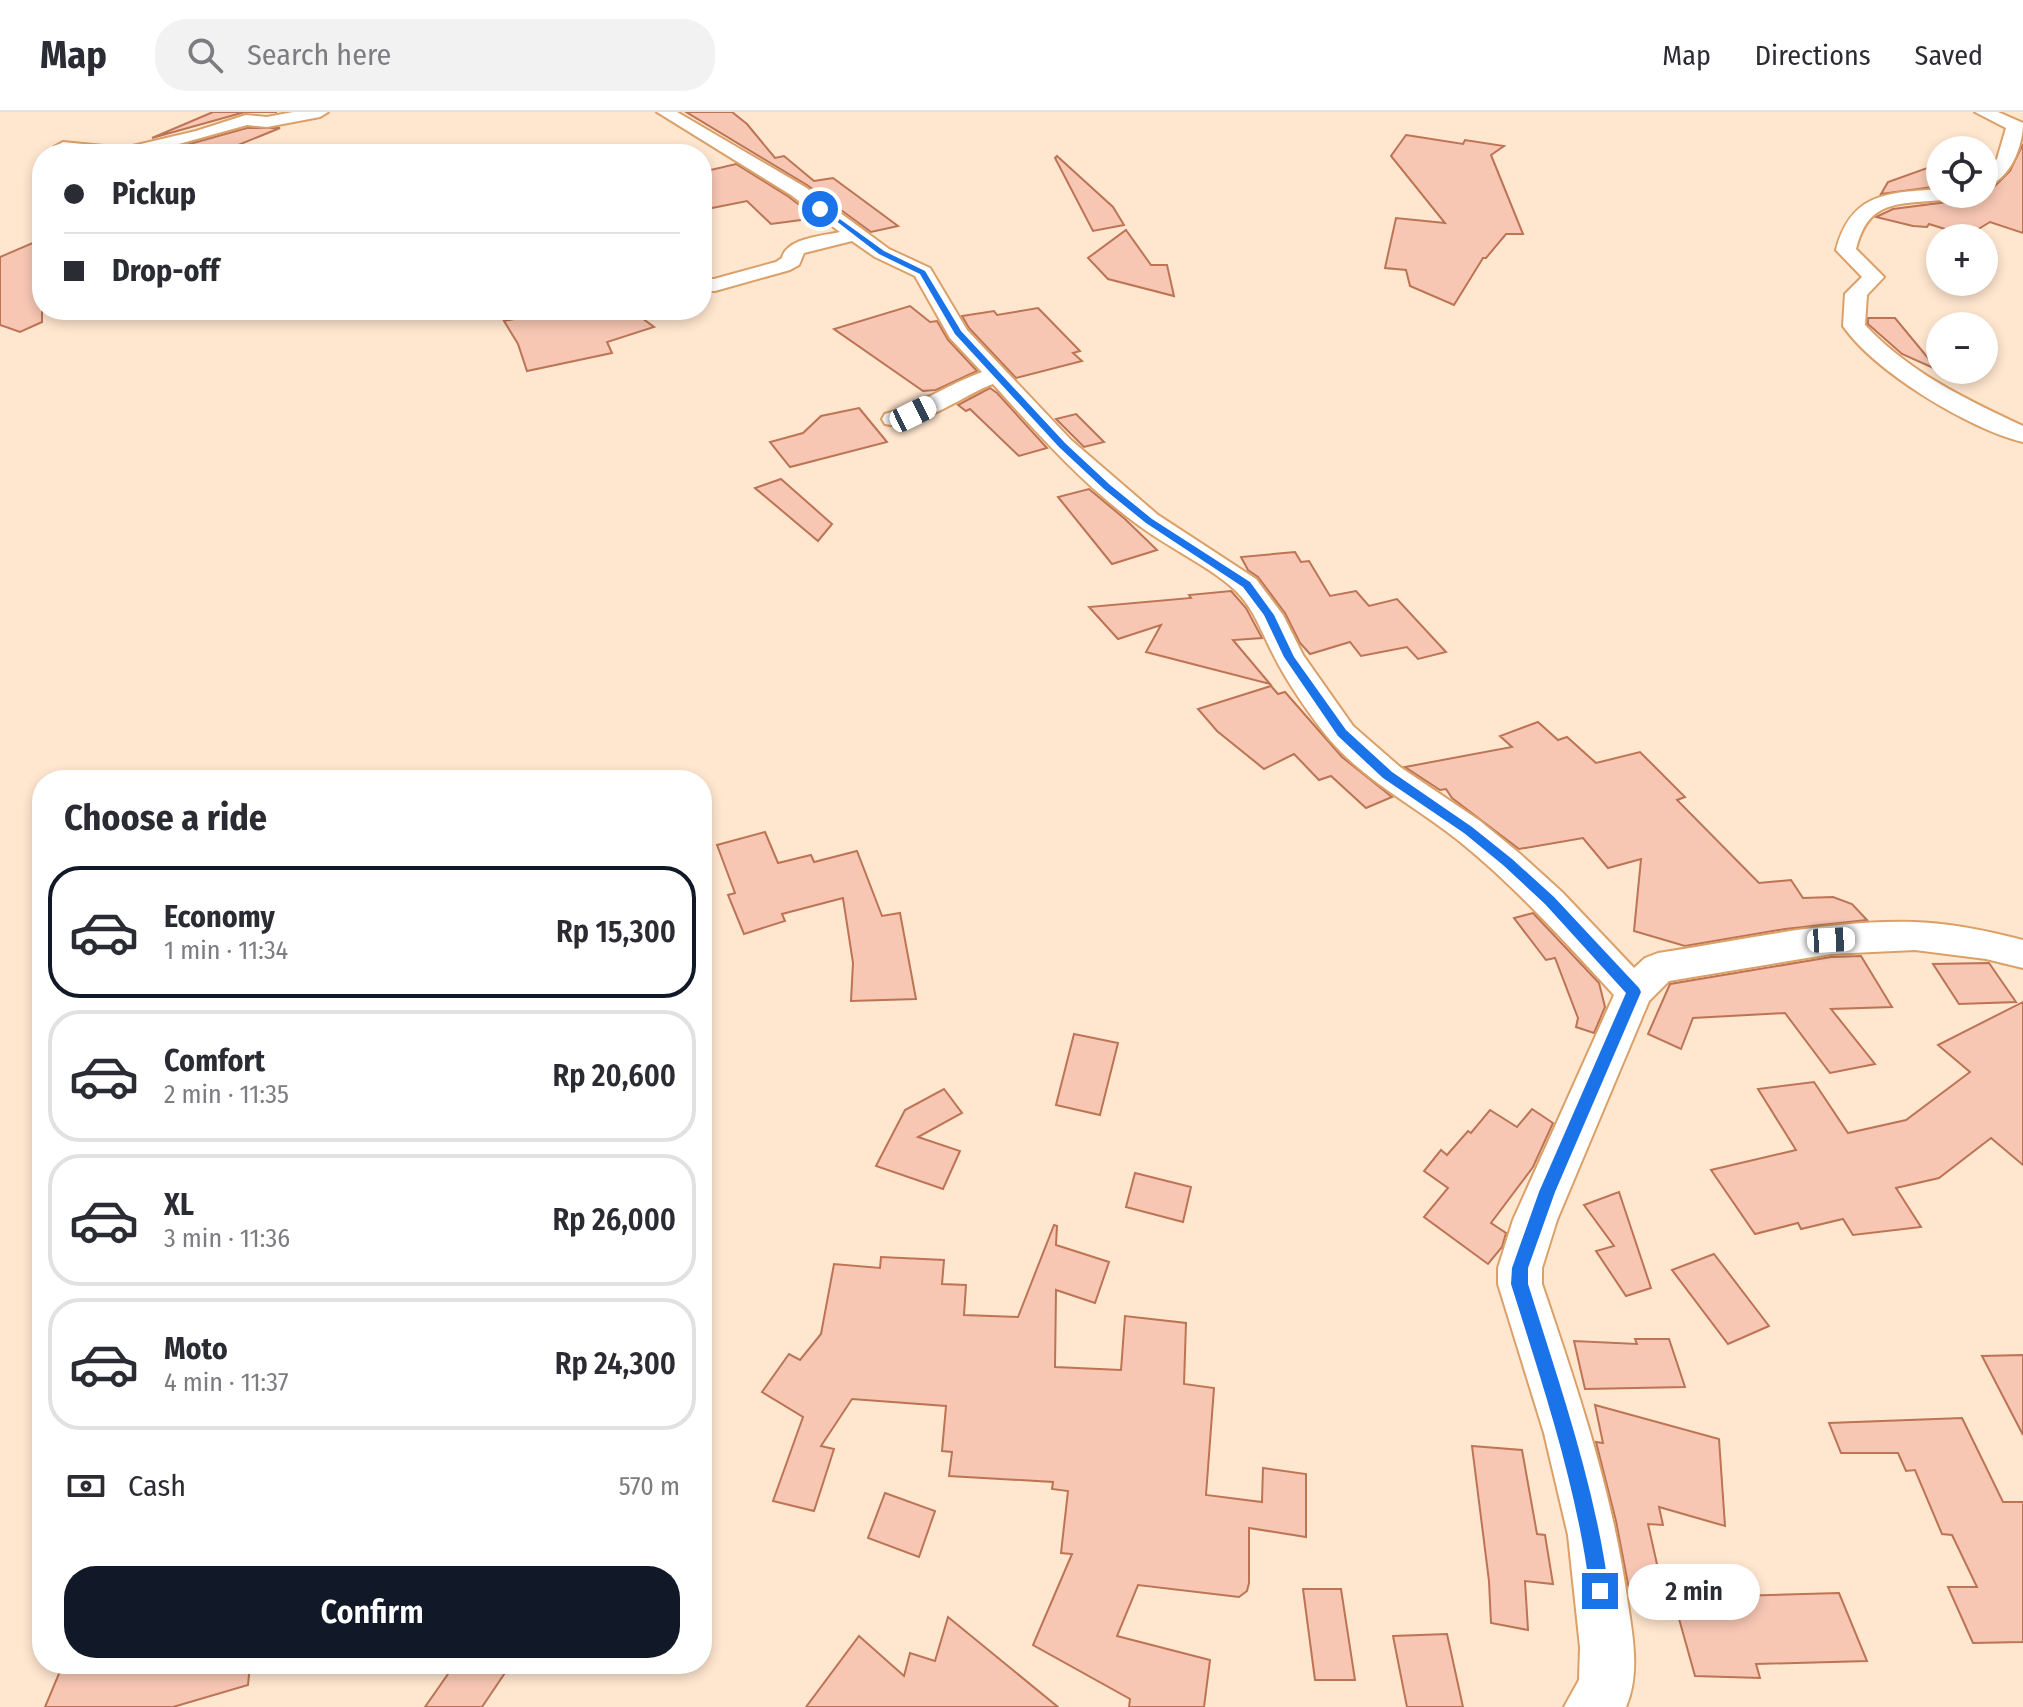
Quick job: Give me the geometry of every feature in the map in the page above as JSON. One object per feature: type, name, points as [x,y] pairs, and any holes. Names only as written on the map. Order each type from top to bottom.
[{"type":"street","points":[[162,144],[246,120],[267,122],[320,112]]},
{"type":"street","points":[[665,112],[798,191],[882,253],[923,272],[958,333],[1107,487],[1149,521],[1246,585],[1269,615],[1289,657],[1342,733],[1388,775],[1468,830],[1507,862],[1549,901],[1634,992]]},
{"type":"street","points":[[1983,112],[2019,127],[2006,161],[1998,168]]},
{"type":"street","points":[[1926,196],[1896,199],[1867,207],[1849,231],[1846,250],[1874,277],[1856,294],[1854,326],[1895,364],[1947,400],[2023,435]]},
{"type":"street","points":[[712,285],[783,266],[792,261],[793,252],[797,249],[854,234]]},
{"type":"street","points":[[894,419],[913,414],[960,388],[996,375]]},
{"type":"street","points":[[1592,1707],[1606,1690],[1607,1647],[1593,1535],[1568,1433],[1520,1284],[1520,1268],[1547,1192],[1634,992],[1658,968],[1831,940],[1915,936],[1986,945],[2023,954]]},
{"type":"building","points":[[213,112],[245,112],[152,138]]},
{"type":"building","points":[[686,112],[732,112],[747,124],[775,158],[784,156],[814,181],[833,178],[898,226],[871,232],[807,185]]},
{"type":"building","points":[[247,128],[280,128],[241,144],[190,144]]},
{"type":"building","points":[[1406,135],[1463,144],[1465,140],[1504,146],[1491,155],[1523,234],[1506,234],[1483,258],[1454,305],[1410,286],[1406,270],[1385,268],[1396,218],[1445,223],[1391,156]]},
{"type":"building","points":[[2023,144],[2023,233],[1990,222],[1926,224],[1926,227],[1876,217],[1893,209],[1926,205],[1926,208],[1998,208],[1998,183],[2010,171]]},
{"type":"building","points":[[1057,156],[1113,207],[1124,225],[1093,231],[1055,158]]},
{"type":"building","points":[[736,164],[816,218],[771,224],[747,201],[712,208],[712,170]]},
{"type":"building","points":[[1926,168],[1926,188],[1881,194],[1888,182]]},
{"type":"building","points":[[1126,230],[1151,265],[1167,265],[1174,296],[1108,279],[1088,258]]},
{"type":"building","points":[[32,243],[32,320],[42,322],[20,332],[0,325],[0,257]]},
{"type":"building","points":[[910,306],[930,322],[937,321],[948,340],[977,371],[936,390],[923,391],[834,329]]},
{"type":"building","points":[[1038,308],[1080,351],[1073,353],[1082,361],[1016,378],[969,328],[962,316],[994,311],[997,315]]},
{"type":"building","points":[[1868,318],[1895,318],[1926,355],[1926,365],[1902,354],[1868,324]]},
{"type":"building","points":[[645,320],[654,327],[607,342],[612,353],[527,371],[518,344],[504,321]]},
{"type":"building","points":[[990,388],[1047,448],[1019,456],[970,409],[966,411],[958,405]]},
{"type":"building","points":[[859,408],[887,442],[790,467],[770,442],[803,433],[821,416]]},
{"type":"building","points":[[1076,414],[1104,442],[1084,447],[1056,419]]},
{"type":"building","points":[[781,479],[832,524],[818,541],[755,488]]},
{"type":"building","points":[[1089,489],[1157,550],[1112,564],[1058,497]]},
{"type":"building","points":[[1295,552],[1301,562],[1309,561],[1330,596],[1356,591],[1369,606],[1397,599],[1446,652],[1418,659],[1407,647],[1361,656],[1350,642],[1310,654],[1300,643],[1285,613],[1258,577],[1248,570],[1241,557]]},
{"type":"building","points":[[1231,591],[1246,608],[1262,638],[1233,640],[1270,684],[1146,652],[1161,625],[1118,639],[1089,607],[1191,598],[1189,595]]},
{"type":"building","points":[[1271,686],[1278,694],[1285,692],[1342,757],[1392,797],[1366,808],[1331,776],[1319,780],[1294,754],[1264,769],[1217,731],[1198,709]]},
{"type":"building","points":[[1538,722],[1558,740],[1567,737],[1596,763],[1640,752],[1685,797],[1677,800],[1759,883],[1791,880],[1803,898],[1833,897],[1852,904],[1867,920],[1785,929],[1685,946],[1634,931],[1641,859],[1608,868],[1583,838],[1519,849],[1452,798],[1446,789],[1440,790],[1405,767],[1512,747],[1500,736]]},
{"type":"building","points":[[765,832],[778,863],[811,855],[814,862],[857,851],[882,916],[900,913],[916,999],[851,1001],[853,963],[843,898],[782,914],[785,921],[744,934],[728,895],[735,893],[717,845]]},
{"type":"building","points":[[1533,913],[1599,983],[1605,1007],[1594,1033],[1576,1027],[1578,1018],[1555,958],[1546,960],[1514,918]]},
{"type":"building","points":[[1861,956],[1892,1007],[1831,1009],[1875,1064],[1830,1073],[1785,1013],[1693,1018],[1681,1049],[1648,1034],[1670,984],[1831,957]]},
{"type":"building","points":[[1989,963],[2016,1002],[1959,1004],[1933,964]]},
{"type":"building","points":[[2023,1002],[2023,1165],[1991,1138],[1939,1178],[1896,1188],[1921,1227],[1853,1235],[1843,1219],[1801,1229],[1798,1223],[1755,1234],[1711,1170],[1796,1150],[1758,1089],[1814,1082],[1848,1133],[1906,1120],[1970,1072],[1938,1045]]},
{"type":"building","points":[[1074,1034],[1118,1043],[1100,1115],[1056,1105]]},
{"type":"building","points":[[944,1089],[962,1113],[918,1137],[960,1151],[943,1189],[876,1166],[905,1110]]},
{"type":"building","points":[[1532,1109],[1553,1123],[1533,1167],[1491,1223],[1506,1233],[1502,1247],[1488,1264],[1424,1217],[1448,1188],[1424,1171],[1441,1150],[1447,1155],[1468,1131],[1471,1133],[1490,1110],[1517,1127]]},
{"type":"building","points":[[1135,1173],[1191,1187],[1183,1222],[1126,1207]]},
{"type":"building","points":[[1619,1192],[1651,1288],[1626,1296],[1596,1251],[1614,1246],[1584,1205]]},
{"type":"building","points":[[1054,1225],[1057,1226],[1056,1245],[1109,1262],[1095,1303],[1056,1290],[1055,1367],[1121,1370],[1125,1316],[1186,1323],[1184,1384],[1214,1388],[1206,1495],[1262,1502],[1263,1468],[1306,1474],[1306,1537],[1249,1528],[1249,1583],[1247,1591],[1239,1597],[1138,1585],[1117,1636],[1210,1660],[1204,1707],[1129,1707],[1130,1699],[1033,1645],[1072,1554],[1061,1553],[1068,1491],[1052,1489],[1053,1482],[949,1476],[952,1452],[942,1451],[946,1406],[852,1399],[821,1446],[834,1449],[814,1511],[773,1501],[803,1417],[762,1392],[789,1354],[800,1360],[821,1334],[834,1264],[880,1268],[881,1257],[944,1260],[942,1284],[966,1285],[964,1315],[1018,1317]]},
{"type":"building","points":[[1714,1254],[1769,1326],[1728,1344],[1672,1270]]},
{"type":"building","points":[[1635,1339],[1669,1339],[1685,1387],[1585,1389],[1574,1341],[1637,1344]]},
{"type":"building","points":[[2023,1355],[2023,1435],[1982,1356]]},
{"type":"building","points":[[1595,1405],[1719,1439],[1725,1526],[1659,1507],[1663,1525],[1648,1524],[1663,1591],[1629,1589],[1596,1442],[1603,1443]]},
{"type":"building","points":[[1962,1418],[2003,1502],[2023,1502],[2023,1642],[1973,1643],[1948,1587],[1977,1587],[1952,1535],[1942,1534],[1915,1470],[1906,1471],[1898,1453],[1841,1453],[1829,1423]]},
{"type":"building","points":[[1472,1446],[1522,1450],[1537,1534],[1545,1535],[1553,1584],[1525,1581],[1528,1630],[1491,1623],[1489,1581]]},
{"type":"building","points":[[885,1493],[935,1511],[919,1557],[868,1538]]},
{"type":"building","points":[[1303,1589],[1341,1589],[1355,1680],[1315,1680]]},
{"type":"building","points":[[1671,1590],[1734,1591],[1736,1596],[1839,1593],[1867,1661],[1756,1664],[1760,1678],[1695,1676]]},
{"type":"building","points":[[948,1617],[1058,1707],[806,1707],[859,1636],[904,1676],[910,1653],[935,1661]]},
{"type":"building","points":[[1447,1634],[1463,1707],[1407,1707],[1393,1636]]},
{"type":"building","points":[[59,1674],[249,1674],[248,1685],[173,1707],[45,1707]]},
{"type":"building","points":[[448,1674],[504,1674],[482,1707],[425,1707]]},
{"type":"route","points":[[820,209],[882,253],[923,272],[942,310],[958,333],[1062,445],[1149,521],[1246,585],[1269,615],[1289,657],[1342,733],[1388,775],[1468,830],[1507,862],[1549,901],[1634,992],[1535,1220],[1520,1268],[1520,1284],[1568,1433],[1593,1535],[1600,1591]]}]
